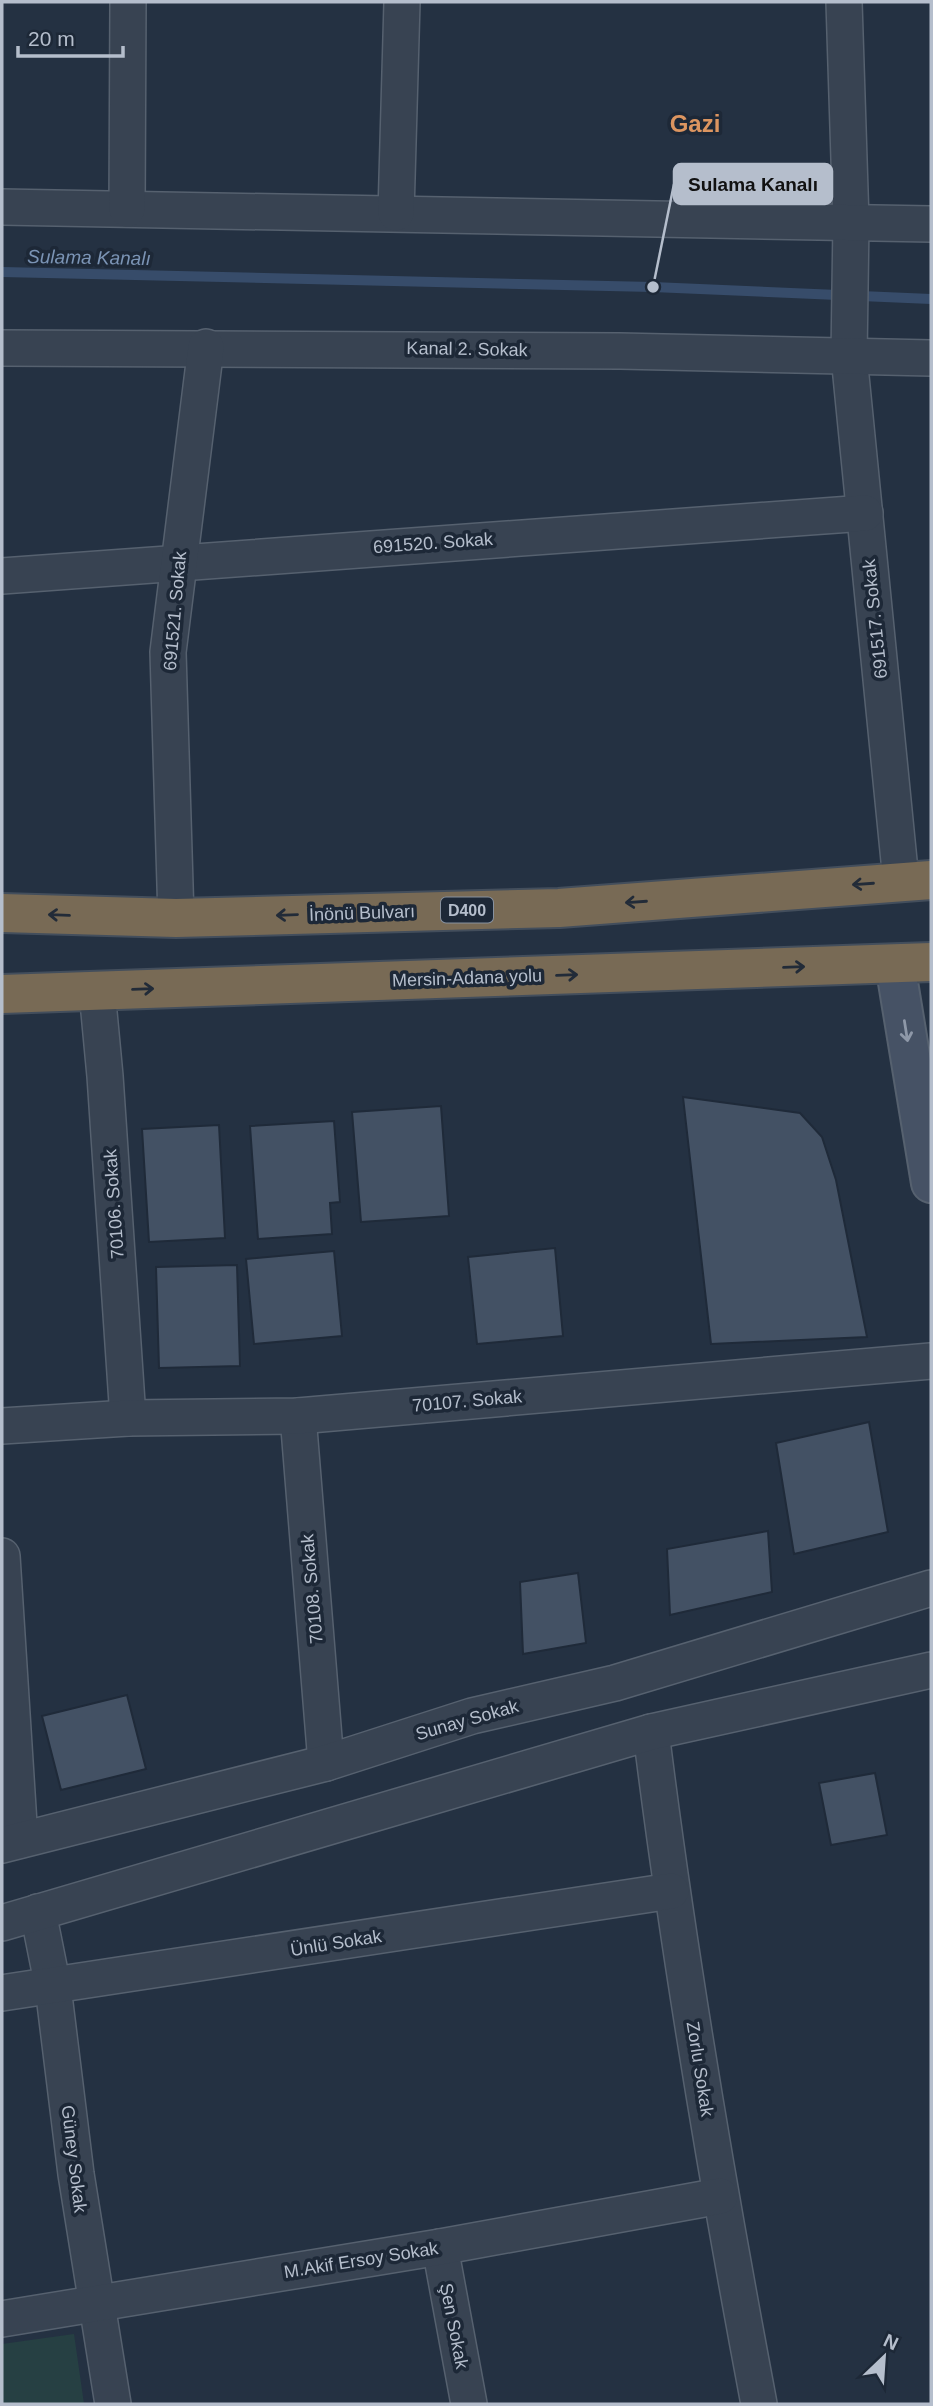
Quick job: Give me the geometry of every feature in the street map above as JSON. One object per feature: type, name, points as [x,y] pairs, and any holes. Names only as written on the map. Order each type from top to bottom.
[{"type":"highway","name":"İnönü Bulvarı","points":[[2,913],[176,918],[559,908],[916,881]]},
{"type":"highway","name":"Mersin-Adana yolu","points":[[2,994],[913,963]]},
{"type":"street","points":[[127,209],[128,2]]},
{"type":"street","points":[[396,213],[401,2]]},
{"type":"street","points":[[844,2],[851,222]]},
{"type":"street","points":[[2,207],[931,224]]},
{"type":"street","name":"691517. Sokak","points":[[851,222],[849,356],[865,513],[916,881]]},
{"type":"street","name":"Kanal 2. Sokak","points":[[2,348],[206,347],[931,358]]},
{"type":"street","name":"691521. Sokak","points":[[176,918],[168,652],[206,347]]},
{"type":"street","name":"691520. Sokak","points":[[2,576],[865,513]]},
{"type":"street","points":[[913,963],[931,1183]]},
{"type":"street","name":"70106. Sokak","points":[[97,990],[106,1076],[128,1418]]},
{"type":"street","name":"70107. Sokak","points":[[2,1426],[128,1418],[298,1416],[931,1361]]},
{"type":"street","name":"70108. Sokak","points":[[298,1416],[326,1763]]},
{"type":"street","points":[[2,1556],[11,1843]]},
{"type":"street","name":"Sunay Sokak","points":[[11,1843],[326,1763],[472,1716],[615,1682],[931,1588]]},
{"type":"street","points":[[2,1923],[651,1732],[931,1671]]},
{"type":"street","name":"Zorlu Sokak","points":[[651,1732],[671,1891],[720,2196],[759,2404]]},
{"type":"street","name":"Ünlü Sokak","points":[[2,1993],[671,1891]]},
{"type":"street","name":"Güney Sokak","points":[[38,1913],[53,1987],[95,2304],[113,2404]]},
{"type":"street","name":"M.Akif Ersoy Sokak","points":[[2,2319],[440,2247],[720,2196]]},
{"type":"street","name":"Şen Sokak","points":[[440,2247],[469,2404]]},
{"type":"green space","points":[[74,2334],[84,2404],[2,2404],[2,2344]]},
{"type":"building","points":[[683,1097],[800,1113],[822,1137],[836,1180],[867,1337],[711,1344]]},
{"type":"building","points":[[441,1106],[449,1216],[361,1222],[352,1112]]},
{"type":"building","points":[[334,1121],[340,1202],[330,1203],[332,1234],[258,1239],[250,1126]]},
{"type":"building","points":[[219,1125],[225,1238],[149,1242],[142,1129]]},
{"type":"building","points":[[555,1248],[563,1336],[477,1344],[468,1257]]},
{"type":"building","points":[[334,1251],[342,1336],[254,1344],[246,1259]]},
{"type":"building","points":[[237,1265],[240,1366],[159,1368],[156,1267]]},
{"type":"building","points":[[869,1422],[888,1532],[794,1554],[776,1443]]},
{"type":"building","points":[[768,1531],[772,1592],[670,1615],[667,1549]]},
{"type":"building","points":[[578,1573],[586,1643],[523,1654],[520,1582]]},
{"type":"building","points":[[127,1695],[146,1769],[61,1790],[42,1716]]},
{"type":"building","points":[[875,1773],[887,1835],[831,1845],[819,1783]]},
{"type":"waterway","name":"Sulama Kanalı","points":[[2,272],[653,287],[931,299]]},
{"type":"place","name":"Sulama Kanalı","points":[[653,287]]},
{"type":"district","name":"Gazi","points":[[695,124]]}]
